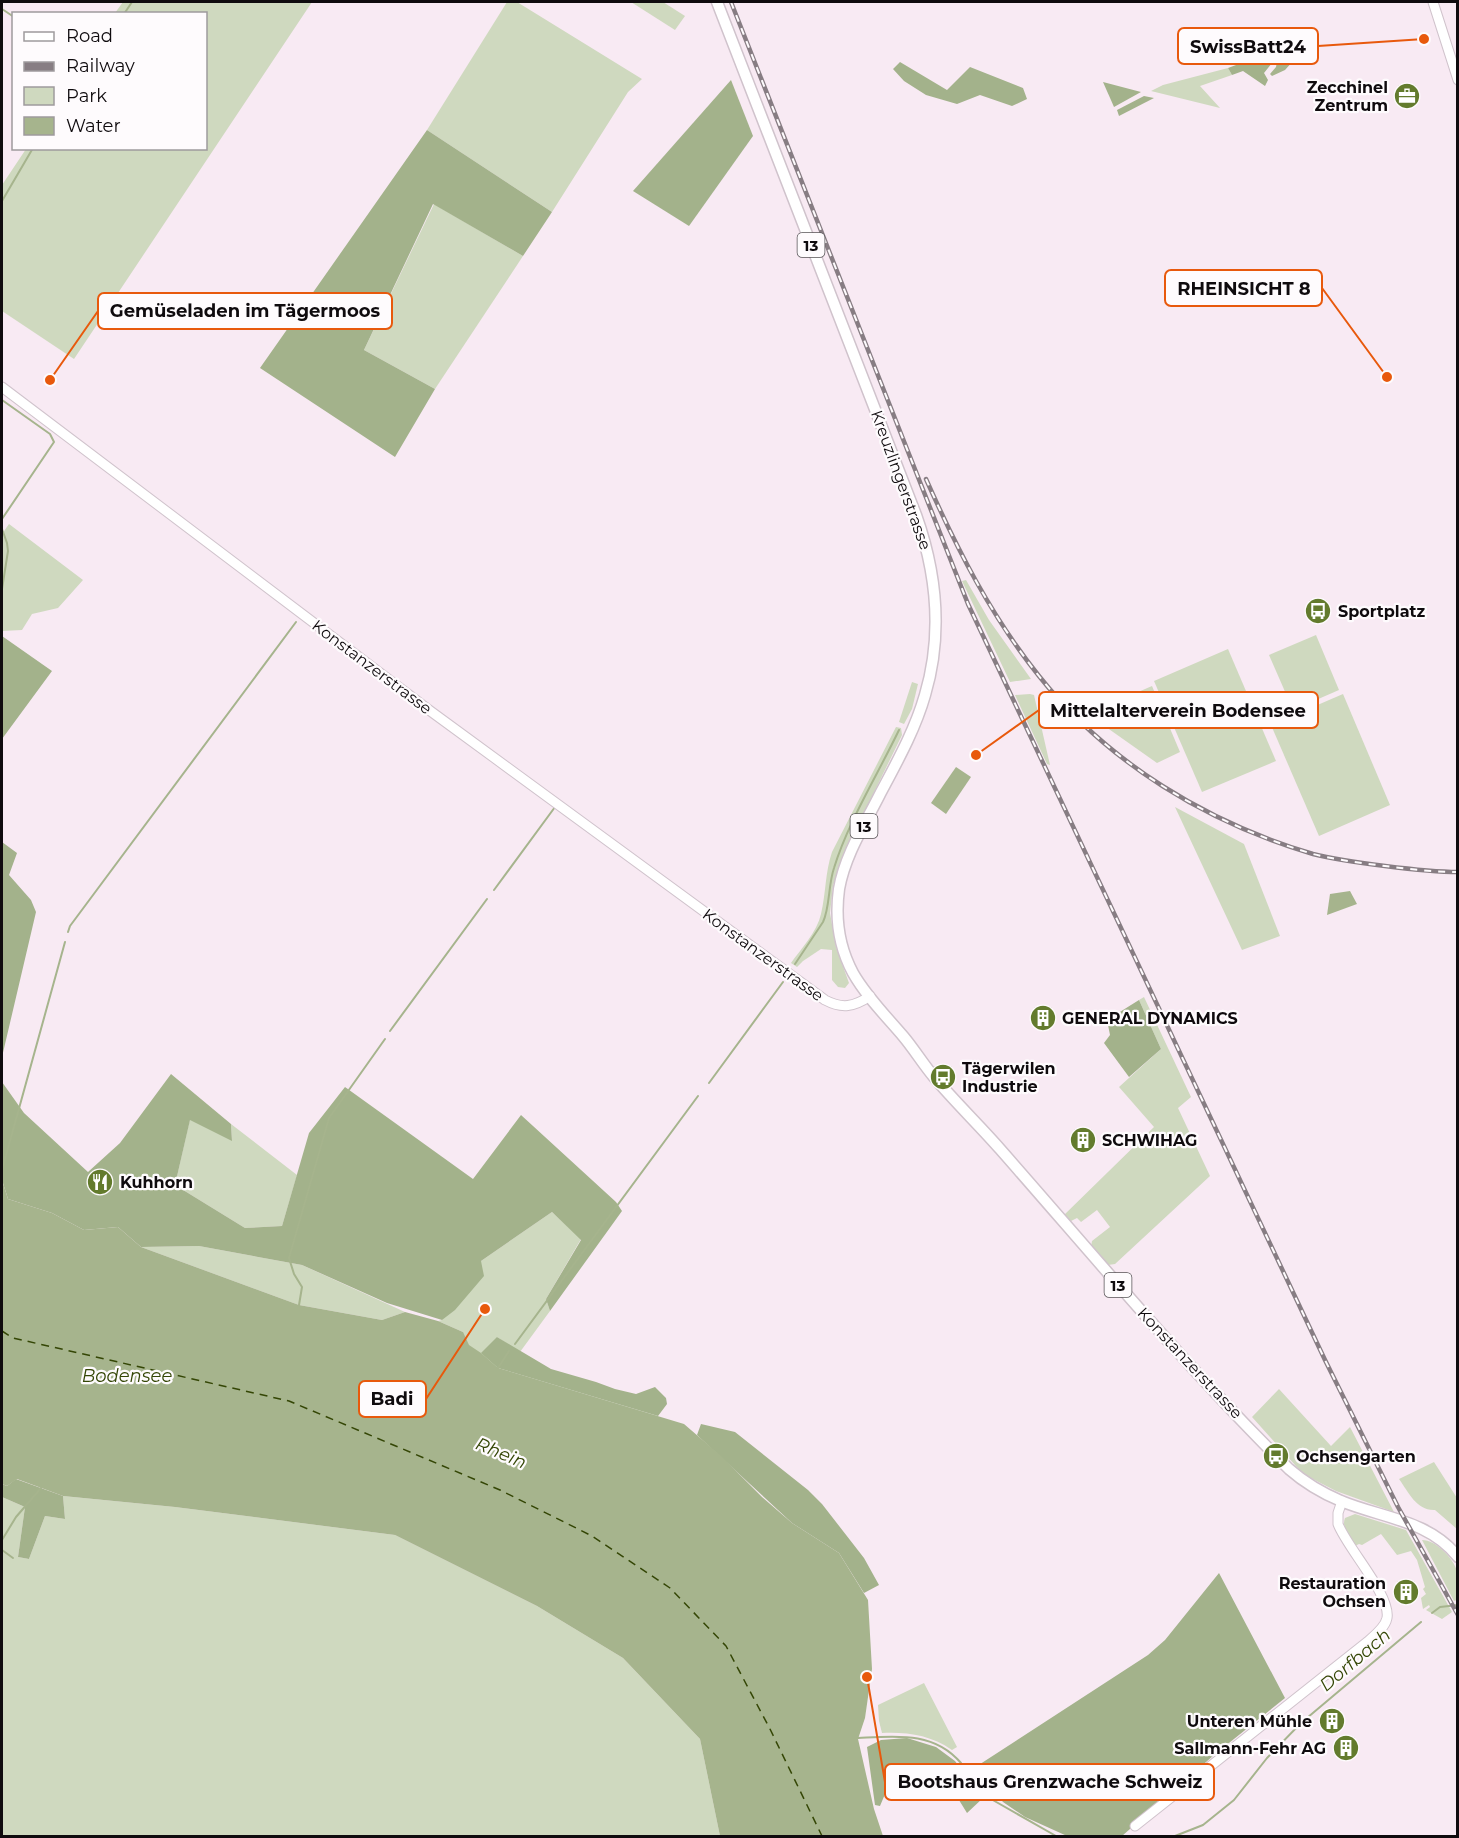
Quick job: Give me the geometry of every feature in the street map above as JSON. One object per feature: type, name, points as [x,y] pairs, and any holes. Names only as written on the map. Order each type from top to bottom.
[{"type":"main road","name":"Kreuzlingerstrasse","points":[[717,2],[916,515],[927,547],[933,575],[936,598],[936,642],[925,695],[911,732],[848,860],[840,887],[838,916],[842,945],[852,969],[870,996]]},
{"type":"main road","name":"Konstanzerstrasse","points":[[870,996],[932,1074],[1124,1292],[1226,1403],[1301,1480],[1342,1501],[1424,1529],[1444,1542],[1458,1557]]},
{"type":"street","points":[[1434,2],[1458,80]]},
{"type":"street","name":"Konstanzerstrasse","points":[[2,387],[400,689],[825,1000],[848,1007],[870,996]]},
{"type":"street","points":[[1135,1826],[1367,1642],[1384,1626],[1387,1618],[1385,1602],[1338,1524],[1338,1513],[1342,1501]]},
{"type":"green space","points":[[123,2],[312,2],[74,359],[2,311],[2,185],[25,150],[207,150],[207,12],[116,12]]},
{"type":"green space","points":[[507,2],[517,2],[642,79],[628,92],[552,212],[427,130]]},
{"type":"green space","points":[[631,2],[663,2],[685,16],[675,30]]},
{"type":"green space","points":[[1228,68],[1232,75],[1200,86],[1220,108],[1151,91],[1163,85]]},
{"type":"green space","points":[[434,204],[523,256],[435,389],[364,350]]},
{"type":"green space","points":[[9,524],[83,580],[58,608],[32,614],[22,630],[2,631],[2,534]]},
{"type":"green space","points":[[966,580],[989,620],[1031,679],[1010,682],[962,581]]},
{"type":"green space","points":[[1316,635],[1339,690],[1293,710],[1269,655]]},
{"type":"green space","points":[[1228,649],[1276,761],[1202,792],[1154,681]]},
{"type":"green space","points":[[912,682],[918,684],[912,709],[904,724],[899,722]]},
{"type":"green space","points":[[1152,686],[1180,752],[1157,763],[1106,727],[1099,709]]},
{"type":"green space","points":[[1343,694],[1390,805],[1319,836],[1271,725]]},
{"type":"green space","points":[[1015,695],[1034,695],[1050,765],[1047,764]]},
{"type":"green space","points":[[896,727],[901,728],[902,735],[842,858],[833,886],[830,913],[836,947],[849,983],[845,988],[838,987],[832,980],[832,950],[821,949],[797,967],[791,963],[819,921],[832,852]]},
{"type":"green space","points":[[1175,807],[1244,844],[1280,936],[1242,950]]},
{"type":"green space","points":[[1144,997],[1191,1097],[1178,1108],[1210,1176],[1115,1264],[1108,1265],[1091,1247],[1092,1241],[1110,1227],[1097,1210],[1081,1222],[1077,1218],[1071,1221],[1063,1216],[1154,1127],[1119,1087],[1161,1049],[1139,1000]]},
{"type":"green space","points":[[190,1119],[232,1140],[231,1124],[297,1175],[282,1226],[245,1228],[175,1185]]},
{"type":"green space","points":[[552,1212],[581,1239],[546,1299],[550,1311],[520,1352],[497,1337],[498,1368],[658,1416],[650,1439],[462,1356],[463,1332],[438,1321],[442,1320],[481,1261]]},
{"type":"green space","points":[[199,1246],[302,1265],[405,1312],[382,1320],[299,1305],[141,1247]]},
{"type":"green space","points":[[1279,1389],[1331,1446],[1350,1427],[1394,1512],[1336,1491],[1303,1474],[1252,1417]]},
{"type":"green space","points":[[1434,1462],[1457,1498],[1457,1529],[1435,1510],[1423,1508],[1418,1504],[1399,1479]]},
{"type":"green space","points":[[63,1496],[175,1507],[395,1535],[537,1606],[623,1658],[700,1739],[720,1836],[2,1836],[2,1497],[25,1507],[18,1557],[29,1559],[45,1516],[65,1519]]},
{"type":"green space","points":[[1355,1514],[1406,1530],[1452,1612],[1442,1619],[1426,1610],[1430,1607],[1429,1605],[1423,1609],[1421,1598],[1426,1594],[1423,1589],[1425,1587],[1417,1560],[1411,1551],[1397,1555],[1381,1534],[1362,1545],[1355,1546],[1344,1522],[1345,1518]]},
{"type":"green space","points":[[1422,1540],[1438,1546],[1455,1566],[1458,1578],[1457,1600],[1454,1601]]},
{"type":"green space","points":[[924,1683],[957,1747],[952,1750],[935,1741],[918,1736],[882,1733],[878,1705]]},
{"type":"shaded area","points":[[1271,52],[1272,63],[1264,73],[1268,80],[1265,86],[1243,71],[1232,75],[1228,68]]},
{"type":"shaded area","points":[[900,62],[947,90],[970,67],[1023,88],[1027,99],[1012,106],[980,95],[957,104],[926,95],[904,81],[893,69]]},
{"type":"shaded area","points":[[731,80],[753,136],[689,226],[633,191]]},
{"type":"shaded area","points":[[1103,82],[1141,92],[1114,107]]},
{"type":"shaded area","points":[[1144,96],[1154,98],[1119,116],[1117,110]]},
{"type":"shaded area","points":[[427,130],[552,212],[523,256],[433,204],[364,350],[435,389],[395,457],[260,368]]},
{"type":"shaded area","points":[[2,636],[52,671],[2,739]]},
{"type":"shaded area","points":[[2,842],[17,853],[9,875],[31,900],[36,912],[2,1057]]},
{"type":"shaded area","points":[[1139,1000],[1161,1049],[1129,1077],[1104,1043],[1110,1035],[1107,1020]]},
{"type":"shaded area","points":[[171,1074],[231,1124],[232,1141],[190,1120],[175,1185],[245,1228],[282,1226],[309,1133],[345,1087],[473,1179],[521,1115],[616,1202],[622,1211],[550,1311],[546,1299],[581,1240],[552,1212],[481,1261],[484,1276],[455,1310],[442,1320],[387,1303],[302,1265],[199,1246],[141,1247],[118,1227],[84,1230],[52,1213],[8,1199],[2,1180],[2,1082],[24,1113],[88,1172],[120,1143]]},
{"type":"shaded area","points":[[497,1337],[551,1369],[636,1394],[655,1387],[666,1398],[667,1404],[658,1416],[498,1368],[481,1353]]},
{"type":"shaded area","points":[[701,1424],[735,1432],[808,1490],[822,1504],[864,1558],[879,1585],[864,1593],[839,1553],[792,1523],[697,1435]]},
{"type":"shaded area","points":[[16,1479],[63,1496],[65,1519],[45,1516],[29,1559],[18,1557],[25,1507],[2,1497],[2,1484],[7,1486]]},
{"type":"shaded area","points":[[1219,1573],[1285,1698],[1214,1755],[1122,1836],[1067,1836],[1025,1817],[1003,1802],[974,1768],[1148,1655],[1165,1640]]},
{"type":"shaded area","points":[[907,1738],[936,1747],[955,1761],[983,1798],[967,1813],[954,1792],[917,1766],[909,1765],[896,1768],[880,1806],[875,1805],[867,1747],[881,1740]]},
{"type":"water","points":[[1302,51],[1285,70],[1272,76],[1270,74],[1276,67],[1278,57]]},
{"type":"water","points":[[956,767],[971,777],[946,814],[931,803]]},
{"type":"water","points":[[1350,891],[1357,904],[1327,915],[1330,894]]},
{"type":"water","name":"Bodensee","points":[[2,1180],[8,1199],[52,1213],[84,1230],[118,1227],[141,1247],[299,1305],[382,1320],[405,1312],[438,1321],[463,1332],[469,1345],[498,1368],[684,1424],[792,1523],[839,1553],[868,1600],[872,1669],[865,1718],[858,1739],[874,1809],[883,1836],[720,1836],[700,1739],[623,1658],[537,1606],[395,1535],[175,1507],[63,1496],[17,1479],[7,1486],[2,1484]]},
{"type":"waterway","points":[[125,12],[132,2]]},
{"type":"waterway","points":[[2,9],[12,16]]},
{"type":"waterway","points":[[2,201],[32,150]]},
{"type":"waterway","points":[[2,400],[50,434],[54,442],[2,519]]},
{"type":"waterway","points":[[2,529],[8,551],[2,589]]},
{"type":"waterway","points":[[68,932],[70,926],[296,622]]},
{"type":"waterway","points":[[795,964],[823,922],[832,875],[840,851],[855,816],[899,730]]},
{"type":"waterway","points":[[494,890],[555,807]]},
{"type":"waterway","points":[[390,1031],[487,899]]},
{"type":"waterway","points":[[2,1170],[65,942]]},
{"type":"waterway","points":[[709,1083],[783,982]]},
{"type":"waterway","points":[[299,1305],[302,1287],[294,1274],[289,1258],[329,1118],[385,1039]]},
{"type":"waterway","points":[[515,1344],[698,1096]]},
{"type":"waterway","points":[[498,1368],[509,1351]]},
{"type":"waterway","points":[[2,1540],[16,1517],[41,1488]]},
{"type":"waterway","points":[[2,1550],[13,1558]]},
{"type":"waterway","name":"Dorfbach","points":[[1432,1613],[1440,1607],[1458,1605]]},
{"type":"waterway","name":"Dorfbach","points":[[1175,1836],[1203,1825],[1234,1800],[1267,1758],[1301,1723],[1421,1622]]},
{"type":"waterway","name":"Dorfbach","points":[[858,1738],[914,1738],[939,1745],[961,1763],[978,1787],[991,1799],[1056,1836]]},
{"type":"ferry route","points":[[2,1331],[13,1338],[289,1401],[500,1490],[592,1536],[670,1588],[726,1646],[770,1729],[822,1836]]},
{"type":"railway","points":[[731,2],[968,604],[1325,1360],[1398,1507],[1458,1615]]},
{"type":"railway","points":[[926,479],[976,581],[1005,630],[1039,676],[1066,707],[1128,762],[1162,786],[1198,807],[1274,841],[1340,860],[1458,872]]},
{"type":"place","name":"SwissBatt24","points":[[1424,39]]},
{"type":"place","name":"Zecchinel Zentrum","points":[[1407,96]]},
{"type":"place","name":"RHEINSICHT 8","points":[[1387,377]]},
{"type":"place","name":"Gemüseladen im Tägermoos","points":[[50,380]]},
{"type":"place","name":"Sportplatz","points":[[1318,611]]},
{"type":"place","name":"Mittelalterverein Bodensee","points":[[976,755]]},
{"type":"place","name":"GENERAL DYNAMICS","points":[[1043,1018]]},
{"type":"place","name":"Tägerwilen Industrie","points":[[943,1077]]},
{"type":"place","name":"SCHWIHAG","points":[[1083,1140]]},
{"type":"place","name":"Kuhhorn","points":[[100,1182]]},
{"type":"place","name":"Badi","points":[[485,1309]]},
{"type":"place","name":"Ochsengarten","points":[[1276,1456]]},
{"type":"place","name":"Restauration Ochsen","points":[[1406,1592]]},
{"type":"place","name":"Bootshaus Grenzwache Schweiz","points":[[867,1677]]},
{"type":"place","name":"Unteren Mühle","points":[[1332,1721]]},
{"type":"place","name":"Sallmann-Fehr AG","points":[[1346,1748]]},
{"type":"water label","name":"Rhein","points":[[501,1453]]}]
